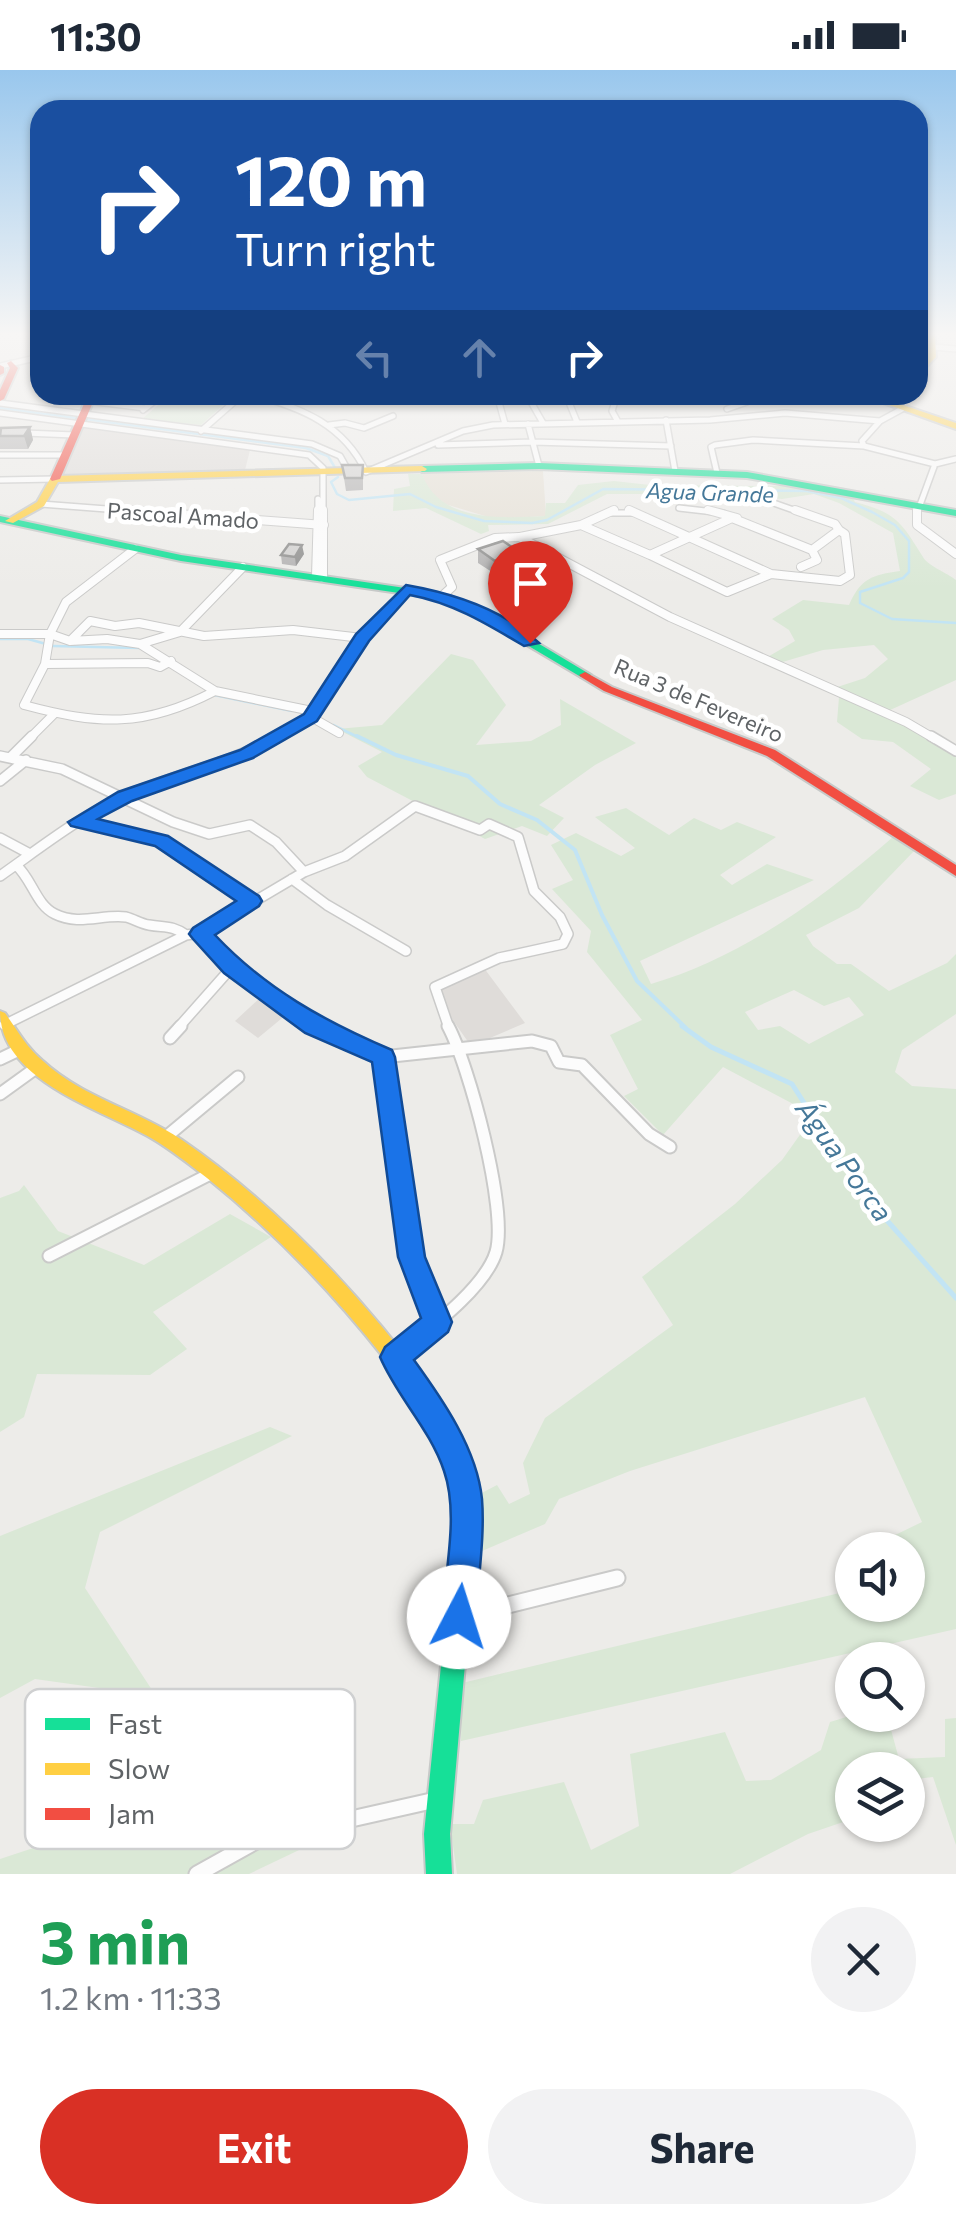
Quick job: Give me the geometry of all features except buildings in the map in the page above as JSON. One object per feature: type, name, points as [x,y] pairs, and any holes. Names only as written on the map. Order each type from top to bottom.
[{"type":"main road","points":[[3,520],[41,504],[81,419]]},
{"type":"main road","points":[[55,479],[539,466],[675,471],[801,483],[956,513]]},
{"type":"main road","name":"Rua 3 de Fevereiro","points":[[3,520],[136,549],[442,596],[475,610],[608,689],[770,752],[956,871]]},
{"type":"main road","points":[[2,1021],[36,1068],[58,1085],[166,1138],[214,1172],[310,1260],[395,1357],[436,1419],[460,1469],[466,1501],[441,1799],[439,1874]]},
{"type":"street","points":[[28,433],[38,419]]},
{"type":"street","points":[[0,432],[28,433],[70,419]]},
{"type":"street","points":[[108,419],[294,451],[320,469],[319,577]]},
{"type":"street","points":[[122,419],[197,434],[319,446],[340,456],[349,472]]},
{"type":"street","points":[[197,434],[214,419]]},
{"type":"street","points":[[320,419],[366,472],[477,427],[712,419]]},
{"type":"street","points":[[328,425],[345,423],[364,428],[385,419]]},
{"type":"street","points":[[504,419],[505,424]]},
{"type":"street","points":[[541,419],[543,423]]},
{"type":"street","points":[[864,419],[880,421]]},
{"type":"street","points":[[864,446],[862,442],[883,419]]},
{"type":"street","points":[[666,420],[675,471]]},
{"type":"street","points":[[528,424],[539,466]]},
{"type":"street","points":[[717,473],[714,444],[753,440],[864,446],[935,464],[956,459]]},
{"type":"street","points":[[432,445],[532,442],[671,446]]},
{"type":"street","points":[[0,455],[64,455]]},
{"type":"street","points":[[935,464],[917,506],[917,525],[956,554]]},
{"type":"street","points":[[0,480],[55,479]]},
{"type":"street","points":[[442,596],[452,588],[440,560],[496,538],[582,525],[615,510],[628,510],[691,536],[770,574],[823,580],[840,580],[850,575],[846,534],[836,524],[768,501]]},
{"type":"street","name":"Pascoal Amado","points":[[41,504],[321,525]]},
{"type":"street","points":[[680,508],[718,511],[812,550],[816,560],[801,567]]},
{"type":"street","points":[[650,555],[738,518]]},
{"type":"street","points":[[582,525],[728,592],[770,574]]},
{"type":"street","points":[[812,550],[839,530]]},
{"type":"street","points":[[519,537],[670,617],[906,722],[956,751]]},
{"type":"street","points":[[136,549],[66,602],[50,634],[45,664],[24,706],[123,725],[191,705],[215,691]]},
{"type":"street","points":[[140,644],[180,632],[243,567]]},
{"type":"street","points":[[0,876],[78,822],[125,796],[247,754],[312,714],[362,638],[406,590]]},
{"type":"street","points":[[70,640],[90,620],[115,626],[139,623],[204,636],[293,630],[362,638]]},
{"type":"street","points":[[0,634],[50,634],[70,640],[108,639],[140,644],[215,691],[312,714],[338,733]]},
{"type":"street","points":[[45,664],[148,663],[160,667],[171,661]]},
{"type":"street","points":[[12,757],[55,714]]},
{"type":"street","points":[[0,756],[62,769],[173,822],[209,834],[250,826],[276,842],[304,872]]},
{"type":"street","points":[[0,781],[26,760]]},
{"type":"street","points":[[2,1021],[186,936],[200,934],[292,878],[345,856],[415,806],[480,830],[489,824],[518,837],[534,890],[552,904],[568,934],[563,944],[498,958],[435,987],[436,1005],[459,1049],[479,1126],[499,1240],[496,1254],[437,1322],[395,1357]]},
{"type":"street","points":[[78,822],[161,840],[252,901]]},
{"type":"street","points":[[0,838],[30,854]]},
{"type":"street","points":[[16,864],[30,877],[42,904],[54,914],[79,922],[117,916],[148,925],[172,924],[186,936]]},
{"type":"street","points":[[292,878],[327,905],[406,951]]},
{"type":"street","points":[[200,934],[232,967],[325,1034],[366,1047],[383,1057],[532,1040],[551,1046],[559,1062],[582,1065],[649,1134],[670,1147]]},
{"type":"street","points":[[170,1038],[232,967]]},
{"type":"street","points":[[0,1059],[21,1049]]},
{"type":"street","points":[[383,1057],[412,1257],[437,1322]]},
{"type":"street","points":[[0,1094],[36,1068]]},
{"type":"street","points":[[166,1138],[238,1077]]},
{"type":"street","points":[[49,1256],[214,1172]]},
{"type":"street","points":[[459,1617],[616,1578]]},
{"type":"street","points":[[355,1818],[441,1799]]},
{"type":"street","points":[[197,1874],[242,1849]]},
{"type":"shaded area","points":[[81,427],[250,450],[245,470],[60,474]]},
{"type":"shaded area","points":[[543,471],[546,516],[495,519],[445,504],[428,490],[422,474]]},
{"type":"shaded area","points":[[484,968],[525,1023],[471,1046],[431,989]]},
{"type":"shaded area","points":[[261,997],[287,1014],[258,1038],[235,1021]]},
{"type":"green space","points":[[144,419],[207,419],[201,425]]},
{"type":"green space","points":[[408,474],[422,474],[443,502],[492,517],[545,516],[546,503],[565,503],[578,485],[614,481],[780,486],[784,480],[848,490],[855,502],[896,520],[925,560],[956,580],[956,680],[888,711],[956,747],[956,794],[939,800],[910,786],[931,769],[893,742],[862,739],[837,722],[839,697],[825,691],[865,678],[888,659],[874,645],[823,650],[769,666],[759,662],[795,641],[789,630],[772,619],[803,600],[849,605],[868,579],[900,571],[893,533],[814,494],[782,499],[732,494],[607,494],[548,524],[488,525],[489,531],[481,534],[426,508],[393,511],[394,489],[410,486]]},
{"type":"green space","points":[[451,654],[473,660],[506,705],[476,745],[531,741],[561,725],[560,699],[636,743],[595,765],[539,805],[564,818],[547,836],[522,826],[485,839],[367,777],[358,766],[382,752],[337,729],[382,725]]},
{"type":"green space","points":[[626,808],[669,835],[694,818],[721,830],[737,822],[776,837],[720,875],[732,885],[767,864],[814,880],[640,961],[651,984],[717,958],[780,924],[893,837],[915,850],[859,908],[806,935],[813,946],[837,964],[851,964],[889,991],[947,963],[956,954],[956,1014],[902,1050],[895,1072],[912,1086],[956,1089],[956,1629],[899,1642],[835,1642],[835,1656],[461,1741],[462,1683],[835,1594],[835,1622],[925,1622],[925,1532],[901,1532],[922,1522],[865,1397],[630,1471],[559,1499],[545,1524],[475,1554],[478,1495],[497,1485],[509,1504],[530,1494],[523,1463],[545,1418],[673,1325],[642,1277],[735,1204],[782,1160],[814,1115],[723,1067],[663,1135],[624,1096],[638,1089],[610,1035],[642,1020],[587,952],[591,931],[552,889],[573,880],[551,845],[576,833],[621,856],[635,848],[595,817]],"holes":[[[794,990],[824,1006],[849,997],[864,1015],[809,1044],[780,1026],[758,1030],[745,1012]]]},
{"type":"green space","points":[[24,1185],[58,1231],[144,1265],[230,1214],[271,1237],[153,1312],[187,1349],[150,1375],[37,1374],[24,1417],[0,1432],[0,1198]]},
{"type":"green space","points":[[270,1427],[292,1436],[100,1532],[85,1588],[151,1689],[106,1689],[35,1679],[0,1698],[0,1536]]},
{"type":"green space","points":[[956,1718],[956,1845],[933,1777],[925,1778],[925,1758],[945,1757],[945,1719]]},
{"type":"green space","points":[[835,1720],[835,1732],[892,1732],[897,1752],[835,1752],[835,1825],[808,1834],[730,1874],[457,1874],[450,1824],[474,1824],[483,1800],[564,1782],[591,1850],[639,1826],[630,1754],[725,1732],[746,1781],[771,1780],[821,1750],[830,1722]]},
{"type":"green space","points":[[30,1849],[301,1849],[249,1874],[0,1874],[0,1859]]},
{"type":"waterway","points":[[86,419],[306,448],[328,456],[337,471]]},
{"type":"waterway","name":"Agua Grande","points":[[338,477],[331,482],[337,494],[349,500],[410,494],[436,507],[484,521],[547,520],[603,489],[807,491],[841,498],[895,525],[909,541],[909,572],[903,578],[860,592],[860,603],[892,619],[956,623]]},
{"type":"waterway","points":[[0,639],[28,639],[46,644]]},
{"type":"waterway","points":[[53,646],[139,648]]},
{"type":"waterway","points":[[214,695],[292,711]]},
{"type":"waterway","name":"Água Porca","points":[[333,725],[362,739]]},
{"type":"waterway","name":"Água Porca","points":[[357,736],[396,755],[468,776],[500,804],[537,820],[575,850],[602,915],[637,981],[686,1028]]},
{"type":"waterway","name":"Água Porca","points":[[682,1026],[711,1047],[792,1084],[859,1189],[956,1298]]},
{"type":"traffic: fast","points":[[422,469],[539,466],[747,475],[956,513]]},
{"type":"traffic: fast","points":[[0,519],[181,558],[442,596],[475,610],[585,675]]},
{"type":"traffic: fast","points":[[423,1395],[454,1454],[467,1517],[437,1834],[439,1874]]},
{"type":"traffic: slow","points":[[936,419],[956,426]]},
{"type":"traffic: slow","points":[[10,521],[41,504],[55,479],[422,469]]},
{"type":"traffic: slow","points":[[0,1017],[26,1055],[52,1079],[159,1134],[245,1199],[310,1260],[370,1325],[423,1395]]},
{"type":"traffic: jam","points":[[55,479],[81,419]]},
{"type":"traffic: jam","points":[[585,675],[608,689],[771,753],[956,871]]},
{"type":"route","points":[[459,1617],[466,1501],[460,1469],[428,1405],[395,1357],[437,1322],[412,1257],[383,1057],[314,1027],[232,967],[200,934],[252,901],[204,873],[161,840],[78,822],[125,796],[247,754],[311,717],[362,638],[406,590],[442,596],[475,610],[530,643]]}]
